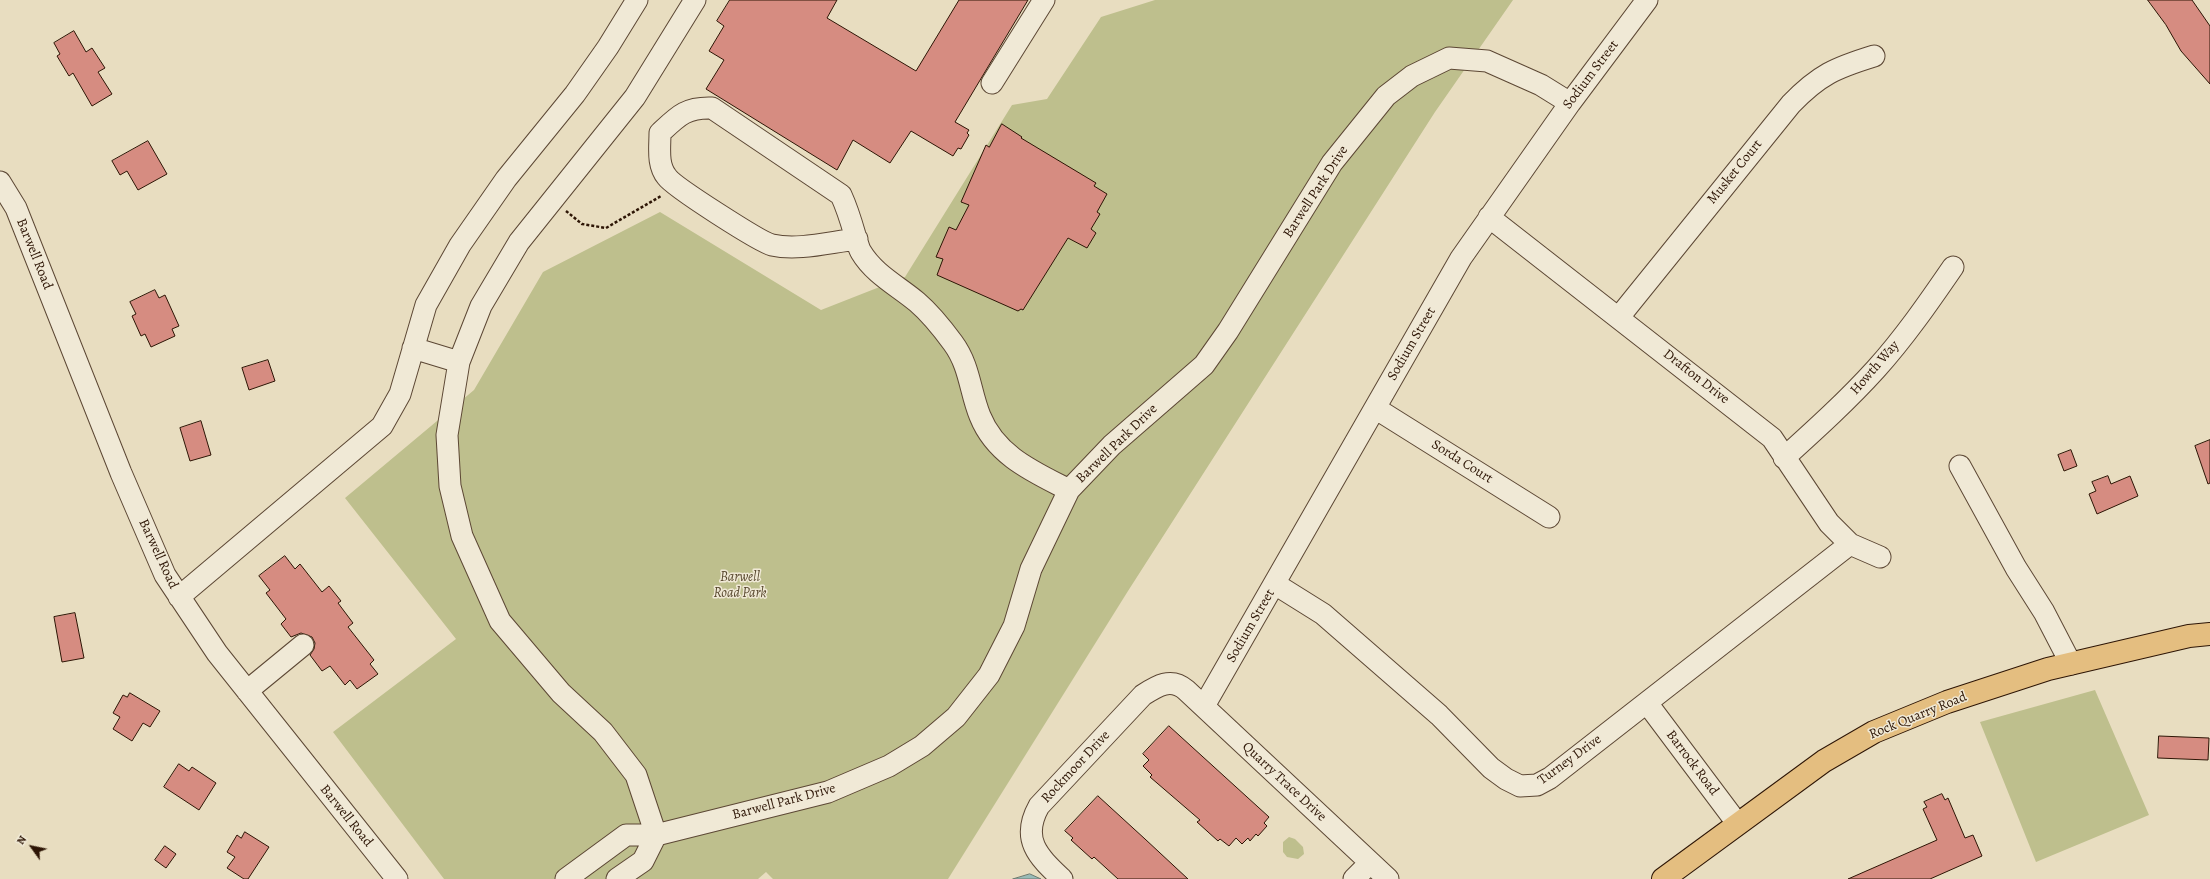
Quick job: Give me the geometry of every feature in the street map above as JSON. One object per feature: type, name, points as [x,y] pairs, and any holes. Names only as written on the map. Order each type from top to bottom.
[{"type":"main road","name":"Rock Quarry Road","points":[[1663,879],[1824,761],[1874,732],[1947,702],[2048,669],[2189,636],[2210,634]]},
{"type":"street","points":[[179,597],[382,426],[400,394],[426,305],[460,245],[506,179],[575,94],[608,47],[637,0]]},
{"type":"street","points":[[617,879],[643,861],[656,835],[636,775],[603,732],[561,693],[500,621],[462,536],[450,486],[447,435],[459,362],[480,306],[519,242],[635,96],[695,0]]},
{"type":"street","points":[[992,83],[1044,0]]},
{"type":"street","name":"Sodium Street","points":[[1204,706],[1461,258],[1570,103],[1647,0]]},
{"type":"street","name":"Musket Court","points":[[1618,317],[1790,104],[1817,79],[1842,66],[1874,56]]},
{"type":"street","name":"Barwell Park Drive","points":[[566,879],[626,835],[656,835],[828,792],[889,766],[922,746],[956,717],[989,674],[1014,626],[1030,569],[1069,490],[1112,445],[1204,365],[1228,331],[1332,163],[1386,96],[1412,76],[1449,58],[1487,61],[1541,85],[1570,103]]},
{"type":"street","points":[[856,239],[795,247],[771,245],[706,206],[667,177],[659,158],[660,133],[680,114],[697,107],[712,108],[841,195],[847,208],[860,252],[879,274],[917,302],[938,322],[957,348],[972,382],[980,416],[997,445],[1022,466],[1069,490]]},
{"type":"street","name":"Barwell Road","points":[[0,182],[16,208],[122,473],[165,575],[217,653],[397,879]]},
{"type":"street","name":"Drafton Drive","points":[[1489,217],[1772,438],[1829,523],[1850,544],[1880,557]]},
{"type":"street","name":"Howth Way","points":[[1784,458],[1837,410],[1877,368],[1924,309],[1952,268]]},
{"type":"street","points":[[413,348],[459,362]]},
{"type":"street","name":"Sorda Court","points":[[1375,408],[1549,517]]},
{"type":"street","points":[[1960,466],[2016,568],[2044,612],[2072,664]]},
{"type":"street","name":"Turney Drive","points":[[1275,584],[1323,614],[1439,715],[1491,768],[1520,786],[1537,786],[1550,778],[1850,544]]},
{"type":"street","points":[[247,691],[303,645]]},
{"type":"street","name":"Rockmoor Drive","points":[[1062,879],[1041,859],[1034,849],[1032,820],[1039,806],[1143,695],[1161,683],[1181,685]]},
{"type":"street","name":"Quarry Trace Drive","points":[[1181,685],[1388,879]]},
{"type":"street","name":"Barrock Road","points":[[1647,703],[1737,824]]},
{"type":"street","points":[[1354,879],[1370,863]]},
{"type":"path","points":[[562,208],[582,224],[606,228],[664,194]]},
{"type":"green space","name":"Barwell Road Park","points":[[1155,0],[1513,0],[1435,112],[1128,591],[948,879],[773,879],[766,872],[758,879],[444,879],[333,732],[456,639],[345,498],[474,390],[543,272],[660,212],[821,310],[905,277],[1012,105],[1047,99],[1101,17]]},
{"type":"green space","points":[[2095,690],[2149,815],[2036,862],[1980,722]]},
{"type":"green space","points":[[1289,837],[1295,839],[1303,847],[1304,854],[1298,859],[1287,857],[1283,852],[1283,842]]},
{"type":"water","points":[[1030,874],[1041,879],[1013,879]]},
{"type":"building","points":[[730,0],[837,0],[827,18],[916,71],[959,0],[1028,0],[955,122],[969,130],[967,133],[969,135],[961,149],[958,148],[953,156],[911,131],[890,163],[853,140],[837,170],[706,89],[724,60],[709,51],[724,26],[717,21]]},
{"type":"building","points":[[2148,0],[2192,0],[2210,26],[2210,84],[2181,51],[2166,25]]},
{"type":"building","points":[[74,31],[86,52],[92,48],[105,68],[98,72],[112,94],[92,106],[73,73],[69,76],[57,56],[60,54],[54,43]]},
{"type":"building","points":[[1002,124],[1022,137],[1021,138],[1096,183],[1094,186],[1107,194],[1097,212],[1100,214],[1091,229],[1096,233],[1087,248],[1068,238],[1023,310],[1021,309],[1018,311],[937,275],[943,259],[936,257],[949,227],[956,230],[969,205],[961,202],[986,145],[989,147]]},
{"type":"building","points":[[148,141],[167,174],[138,190],[127,171],[120,175],[112,161]]},
{"type":"building","points":[[155,290],[159,298],[165,295],[179,326],[172,329],[175,336],[151,347],[145,334],[141,336],[132,316],[136,314],[130,302]]},
{"type":"building","points":[[268,360],[275,381],[249,390],[242,368]]},
{"type":"building","points":[[201,421],[211,455],[190,461],[180,428]]},
{"type":"building","points":[[2210,440],[2210,483],[2208,484],[2195,446]]},
{"type":"building","points":[[2071,450],[2077,466],[2064,471],[2058,455]]},
{"type":"building","points":[[2108,476],[2111,484],[2130,476],[2138,496],[2097,514],[2089,494],[2096,491],[2092,482]]},
{"type":"building","points":[[285,556],[295,569],[300,564],[322,592],[329,586],[341,601],[338,603],[353,623],[348,627],[374,660],[370,664],[378,674],[357,689],[350,680],[345,685],[330,666],[322,671],[310,655],[314,649],[315,643],[312,637],[301,633],[291,637],[281,624],[286,619],[266,593],[270,590],[259,576]]},
{"type":"building","points":[[75,613],[84,658],[62,662],[54,617]]},
{"type":"building","points":[[130,693],[160,711],[150,727],[143,723],[132,741],[113,729],[120,717],[113,713],[123,695],[127,697]]},
{"type":"building","points":[[1169,726],[1269,817],[1264,823],[1267,826],[1258,836],[1256,834],[1250,841],[1248,838],[1242,844],[1236,838],[1229,846],[1220,839],[1218,841],[1197,822],[1200,820],[1150,777],[1152,775],[1143,766],[1149,760],[1143,754]]},
{"type":"building","points":[[2159,736],[2209,738],[2208,760],[2158,758]]},
{"type":"building","points":[[179,764],[189,771],[192,767],[216,783],[199,810],[164,787]]},
{"type":"building","points":[[1942,794],[1945,800],[1948,798],[1965,838],[1973,835],[1982,856],[1930,879],[1848,879],[1937,840],[1923,809],[1927,807],[1924,802]]},
{"type":"building","points":[[1098,796],[1188,879],[1118,879],[1094,857],[1092,859],[1071,840],[1073,838],[1065,831]]},
{"type":"building","points":[[245,832],[269,847],[248,879],[244,879],[227,868],[235,857],[227,852],[237,835],[241,838]]},
{"type":"building","points":[[165,846],[176,854],[166,868],[155,860]]}]
